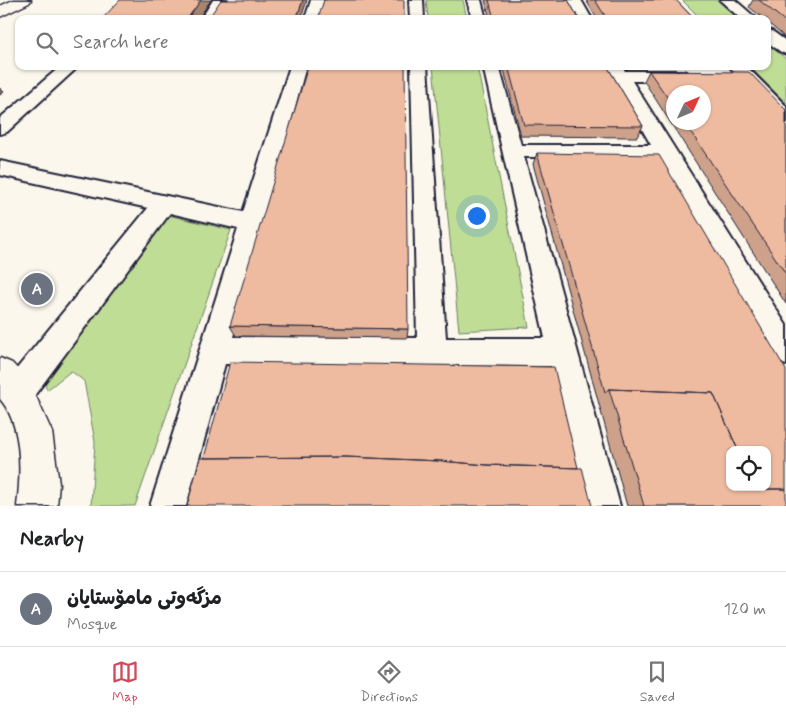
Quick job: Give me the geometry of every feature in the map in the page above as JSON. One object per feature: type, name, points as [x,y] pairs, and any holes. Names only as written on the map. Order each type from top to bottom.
[{"type":"street","points":[[0,12],[24,0]]},
{"type":"street","points":[[211,15],[220,0]]},
{"type":"street","points":[[313,15],[318,0]]},
{"type":"street","points":[[416,0],[417,15]]},
{"type":"street","points":[[474,0],[478,15]]},
{"type":"street","points":[[574,0],[583,15]]},
{"type":"street","points":[[727,0],[745,15]]},
{"type":"street","points":[[771,37],[786,49]]},
{"type":"street","points":[[0,128],[66,70]]},
{"type":"street","points":[[168,506],[297,70]]},
{"type":"street","points":[[419,70],[432,351]]},
{"type":"street","points":[[492,70],[602,506]]},
{"type":"street","points":[[617,71],[697,75]]},
{"type":"street","points":[[617,71],[786,351]]},
{"type":"street","points":[[736,72],[786,116]]},
{"type":"street","points":[[512,151],[665,151]]},
{"type":"street","points":[[0,168],[252,223]]},
{"type":"street","points":[[37,506],[39,484],[34,432],[9,384],[164,204]]},
{"type":"street","points":[[214,350],[562,352]]},
{"type":"green space","points":[[426,0],[463,0],[466,15],[428,15]]},
{"type":"green space","points":[[682,0],[717,0],[734,15],[697,15]]},
{"type":"green space","points":[[771,46],[786,59],[786,103],[753,70],[771,70]]},
{"type":"green space","points":[[433,70],[478,70],[529,327],[459,331]]},
{"type":"green space","points":[[168,215],[231,230],[135,506],[91,506],[95,442],[84,381],[71,371],[47,390],[42,377]]},
{"type":"building","points":[[120,0],[201,0],[190,15],[106,15]]},
{"type":"building","points":[[221,0],[303,0],[297,15],[211,15]]},
{"type":"building","points":[[324,0],[404,0],[404,15],[319,15]]},
{"type":"building","points":[[489,0],[568,0],[577,15],[493,15]]},
{"type":"building","points":[[595,0],[676,0],[690,15],[604,15]]},
{"type":"building","points":[[759,0],[786,0],[786,22]]},
{"type":"building","points":[[307,70],[405,70],[408,329],[230,326]]},
{"type":"building","points":[[509,70],[609,70],[643,126],[524,125]]},
{"type":"building","points":[[649,71],[749,72],[786,110],[786,274],[689,130],[711,130],[711,85],[666,85],[666,95]]},
{"type":"building","points":[[537,153],[659,155],[786,370],[786,489],[771,489],[771,446],[736,446],[713,393],[609,389],[605,392]]},
{"type":"building","points":[[230,362],[554,367],[578,468],[346,457],[204,458]]},
{"type":"building","points":[[609,389],[713,393],[736,446],[726,446],[726,491],[786,489],[786,506],[644,506]]},
{"type":"building","points":[[346,457],[582,468],[592,506],[187,506],[200,458]]},
{"type":"place","name":"مزگەوتی مامۆستایان","points":[[37,289]]}]
